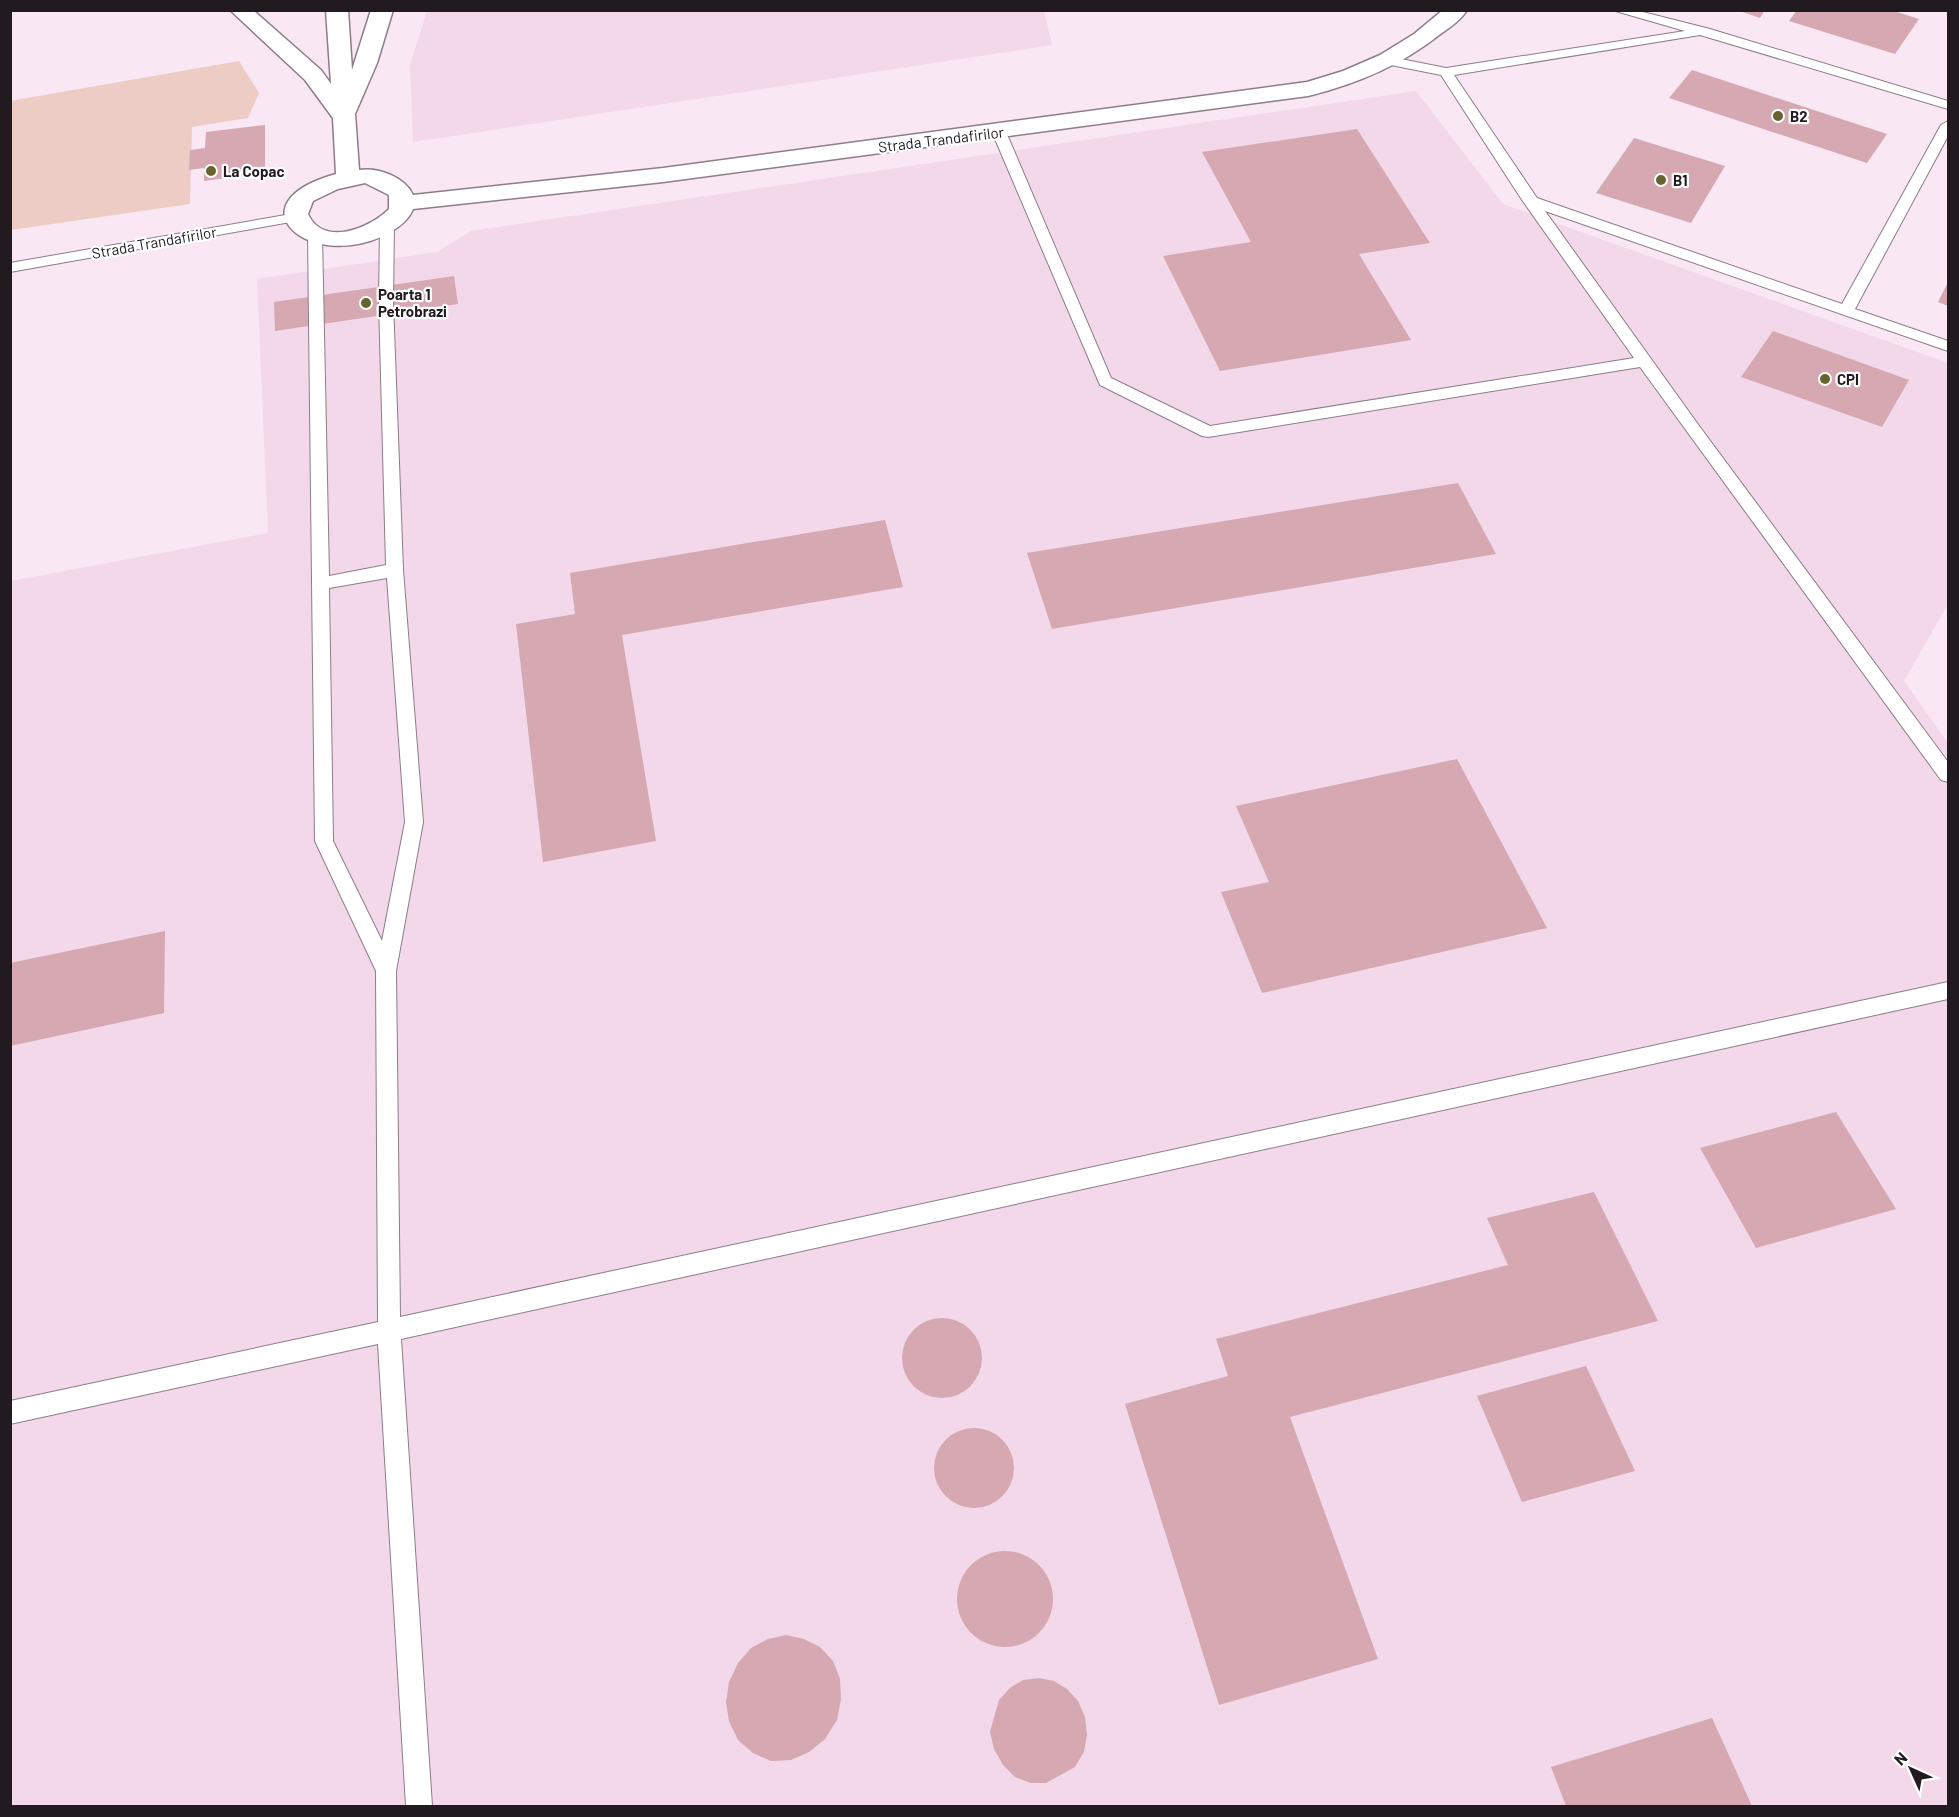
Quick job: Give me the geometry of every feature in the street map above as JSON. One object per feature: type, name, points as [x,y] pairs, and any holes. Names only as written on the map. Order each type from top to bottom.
[{"type":"main road","points":[[240,10],[313,75],[343,116]]},
{"type":"main road","points":[[337,10],[348,177]]},
{"type":"main road","points":[[343,116],[366,63],[382,10]]},
{"type":"main road","name":"Strada Trandafirilor","points":[[403,203],[674,173],[999,132],[1308,89],[1336,82],[1391,61],[1418,43],[1457,10]]},
{"type":"main road","points":[[348,177],[381,179],[394,185],[401,193],[403,203],[401,211],[387,225],[360,237],[329,238],[315,235],[306,230],[297,217],[301,202],[316,188],[348,177]]},
{"type":"lane","points":[[1618,10],[1705,32],[1948,105]]},
{"type":"lane","points":[[1391,61],[1446,72],[1705,32]]},
{"type":"lane","points":[[1446,72],[1529,200],[1643,362],[1948,775]]},
{"type":"lane","points":[[1846,311],[1948,125]]},
{"type":"lane","points":[[999,132],[1105,381],[1208,432],[1643,362]]},
{"type":"lane","points":[[1529,200],[1948,346]]},
{"type":"lane","name":"Strada Trandafirilor","points":[[10,268],[297,217]]},
{"type":"lane","points":[[387,225],[386,302],[395,570],[414,822],[386,971],[389,1330],[419,1806]]},
{"type":"lane","points":[[315,235],[324,841],[386,971]]},
{"type":"lane","points":[[319,584],[395,570]]},
{"type":"lane","points":[[10,1413],[1948,992]]},
{"type":"shaded area","points":[[427,11],[1044,11],[1052,45],[413,142],[410,65]]},
{"type":"shaded area","points":[[239,61],[259,93],[248,118],[192,127],[190,204],[11,230],[10,101]]},
{"type":"shaded area","points":[[1416,91],[1503,204],[1948,363],[1948,604],[1904,681],[1948,743],[1948,1806],[11,1806],[11,581],[268,533],[257,279],[437,252],[471,231]]},
{"type":"building","points":[[1737,10],[1765,10],[1760,18]]},
{"type":"building","points":[[1797,10],[1891,10],[1919,19],[1895,54],[1789,21]]},
{"type":"building","name":"B2","points":[[1692,70],[1887,134],[1867,163],[1669,98]]},
{"type":"building","points":[[265,125],[265,173],[204,181],[204,168],[189,170],[190,150],[205,148],[206,132]]},
{"type":"building","points":[[1357,129],[1430,243],[1359,254],[1411,340],[1220,371],[1163,256],[1251,242],[1202,152]]},
{"type":"building","name":"B1","points":[[1634,138],[1725,166],[1691,223],[1596,193]]},
{"type":"building","name":"Poarta 1 Petrobrazi","points":[[454,276],[458,304],[275,331],[274,302]]},
{"type":"building","points":[[1948,282],[1948,306],[1938,302]]},
{"type":"building","name":"CPI","points":[[1773,331],[1909,380],[1882,427],[1741,377]]},
{"type":"building","points":[[1458,483],[1496,554],[1052,629],[1027,553]]},
{"type":"building","points":[[885,520],[903,587],[622,635],[656,841],[543,862],[516,624],[575,614],[570,573]]},
{"type":"building","points":[[1457,759],[1547,928],[1262,993],[1221,892],[1269,882],[1236,806]]},
{"type":"building","points":[[165,931],[164,1013],[10,1046],[10,963]]},
{"type":"building","points":[[1836,1112],[1896,1209],[1756,1248],[1700,1148]]},
{"type":"building","points":[[1594,1192],[1658,1321],[1290,1417],[1378,1659],[1219,1705],[1125,1404],[1228,1376],[1216,1339],[1508,1265],[1487,1218]]},
{"type":"building","points":[[942,1318],[957,1321],[970,1330],[979,1343],[982,1358],[979,1373],[970,1386],[957,1395],[942,1398],[927,1395],[914,1386],[905,1373],[902,1358],[905,1343],[914,1330],[927,1321]]},
{"type":"building","points":[[1586,1366],[1635,1471],[1522,1502],[1477,1396]]},
{"type":"building","points":[[966,1428],[982,1428],[1003,1439],[1014,1460],[1014,1476],[1003,1497],[982,1508],[966,1508],[952,1502],[940,1490],[934,1476],[934,1460],[940,1446],[952,1434]]},
{"type":"building","points":[[1005,1551],[1024,1554],[1039,1565],[1050,1580],[1053,1599],[1050,1618],[1039,1633],[1024,1644],[1005,1647],[986,1644],[971,1633],[960,1618],[957,1599],[960,1580],[971,1565],[986,1554]]},
{"type":"building","points":[[786,1635],[804,1639],[820,1647],[833,1661],[840,1679],[841,1699],[837,1720],[825,1739],[809,1752],[791,1760],[771,1761],[753,1753],[738,1740],[729,1721],[726,1702],[729,1682],[738,1663],[751,1648],[768,1639]]},
{"type":"building","points":[[1039,1678],[1054,1681],[1067,1689],[1078,1701],[1085,1717],[1087,1735],[1084,1752],[1075,1767],[1046,1783],[1031,1783],[1015,1777],[1003,1765],[994,1749],[990,1732],[999,1700],[1010,1688],[1023,1680]]},
{"type":"building","points":[[1712,1718],[1752,1806],[1566,1806],[1551,1767]]},
{"type":"place","name":"B2","points":[[1778,116]]},
{"type":"place","name":"La Copac","points":[[211,171]]},
{"type":"place","name":"B1","points":[[1661,180]]},
{"type":"place","name":"Poarta 1 Petrobrazi","points":[[366,303]]},
{"type":"place","name":"CPI","points":[[1825,379]]}]
